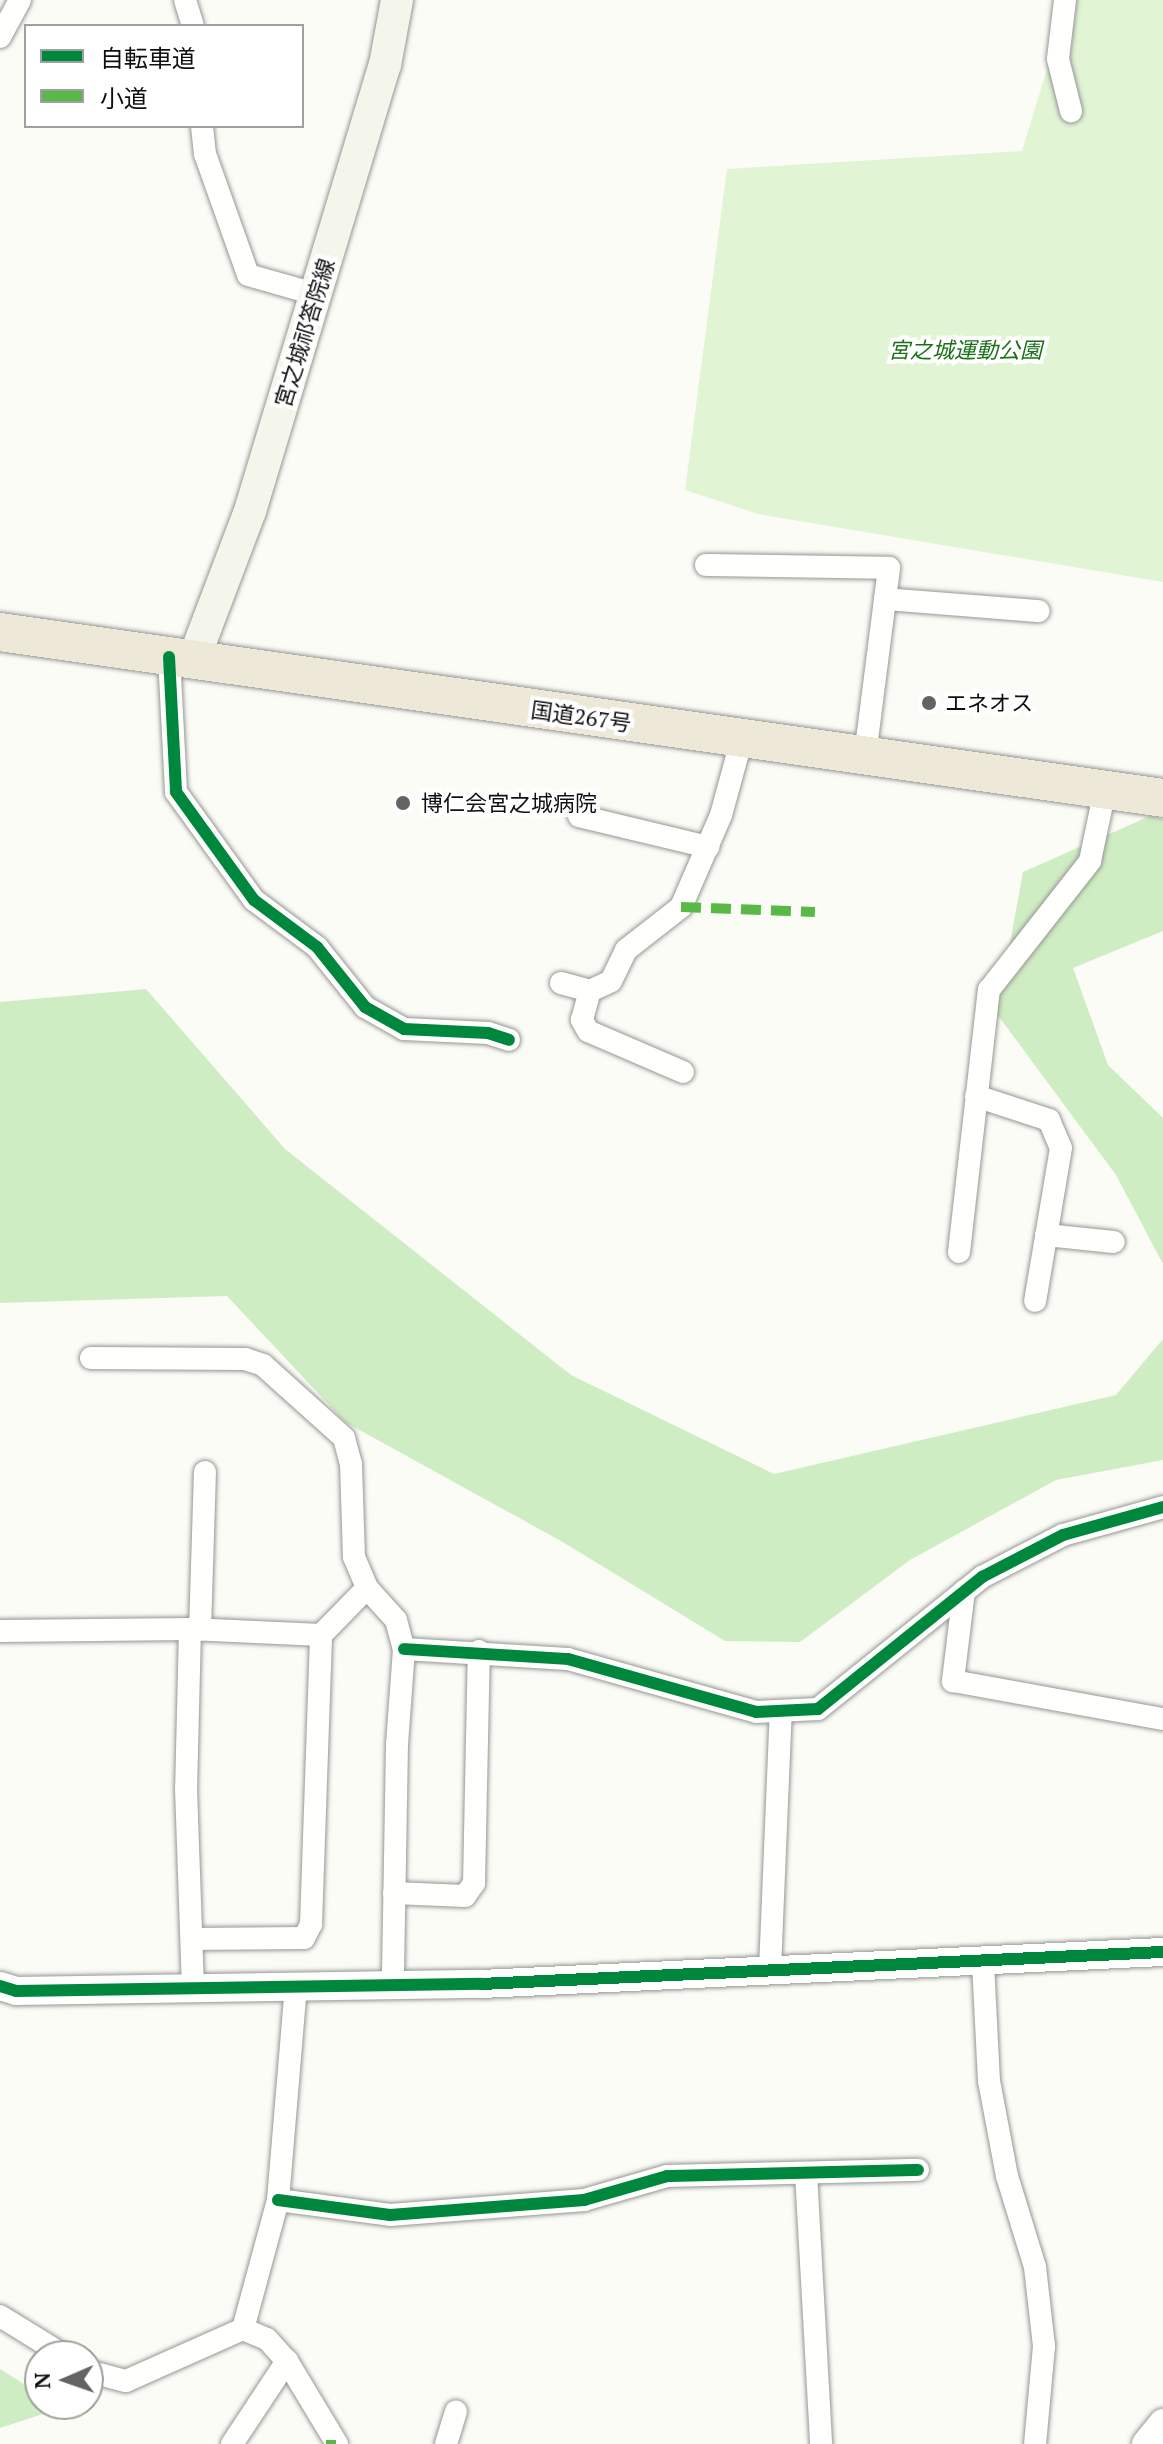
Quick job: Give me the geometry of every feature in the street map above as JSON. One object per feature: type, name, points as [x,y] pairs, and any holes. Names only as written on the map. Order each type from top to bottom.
[{"type":"highway","name":"国道267号","points":[[0,632],[1163,798]]},
{"type":"main road","name":"宮之城祁答院線","points":[[181,659],[250,511],[385,65],[397,0]]},
{"type":"street","points":[[0,37],[20,0]]},
{"type":"street","points":[[185,0],[192,24]]},
{"type":"street","points":[[1065,0],[1058,59],[1071,111]]},
{"type":"street","points":[[202,128],[205,154],[248,275],[315,294]]},
{"type":"street","points":[[706,565],[889,568],[865,756]]},
{"type":"street","points":[[885,599],[1039,611]]},
{"type":"street","points":[[181,659],[176,792],[254,900],[317,947],[365,1007],[404,1029],[488,1033],[509,1040]]},
{"type":"street","points":[[561,983],[590,991],[611,981],[626,950],[681,907],[708,847],[742,738]]},
{"type":"street","points":[[959,1252],[989,990],[1090,861],[1105,790]]},
{"type":"street","points":[[579,816],[708,847]]},
{"type":"street","points":[[590,991],[582,1020],[588,1031],[683,1072]]},
{"type":"street","points":[[976,1096],[1049,1120],[1061,1148],[1035,1301]]},
{"type":"street","points":[[1046,1235],[1114,1242]]},
{"type":"street","points":[[91,1358],[245,1359],[263,1365],[344,1438],[351,1464],[354,1557],[367,1588],[396,1620],[404,1649],[393,1984]]},
{"type":"street","points":[[193,1988],[186,1788],[205,1472]]},
{"type":"street","points":[[404,1649],[479,1651],[568,1659],[756,1712],[818,1709],[964,1591],[1063,1535],[1163,1507]]},
{"type":"street","points":[[192,1939],[304,1938],[311,1924],[321,1635],[367,1588]]},
{"type":"street","points":[[964,1591],[953,1681],[1163,1719]]},
{"type":"street","points":[[0,1631],[195,1630],[321,1635]]},
{"type":"street","points":[[394,1893],[465,1896],[474,1883],[479,1651]]},
{"type":"street","points":[[770,1969],[781,1711]]},
{"type":"street","points":[[0,1986],[16,1991],[393,1984],[983,1963],[1163,1952]]},
{"type":"street","points":[[983,1963],[989,2081],[1007,2176],[1035,2267],[1042,2330],[1035,2444]]},
{"type":"street","points":[[243,2329],[278,2200],[296,1986]]},
{"type":"street","points":[[278,2200],[390,2215],[584,2200],[667,2176],[918,2170]]},
{"type":"street","points":[[806,2173],[821,2444]]},
{"type":"street","points":[[0,2316],[39,2340]]},
{"type":"street","points":[[104,2375],[126,2381],[243,2329],[267,2339],[287,2361],[337,2444]]},
{"type":"street","points":[[232,2444],[287,2361]]},
{"type":"street","points":[[446,2444],[456,2412]]},
{"type":"street","points":[[1146,2444],[1163,2423]]},
{"type":"green space","name":"宮之城運動公園","points":[[1068,0],[1163,0],[1163,582],[758,514],[685,490],[727,169],[1022,151]]},
{"type":"green space","points":[[1150,816],[1163,819],[1163,931],[1073,968],[1108,1065],[1163,1118],[1163,1264],[1116,1175],[997,1014],[1023,872]]},
{"type":"green space","points":[[146,989],[285,1149],[571,1375],[774,1474],[1116,1395],[1163,1339],[1163,1460],[1056,1480],[910,1560],[800,1642],[725,1641],[561,1541],[345,1422],[227,1296],[0,1303],[0,1002]]},
{"type":"green space","points":[[0,2369],[24,2384],[24,2420],[0,2428]]},
{"type":"marked path","points":[[681,907],[815,912]]},
{"type":"cycle path","points":[[169,657],[176,792],[254,900],[317,947],[365,1007],[404,1029],[488,1033],[509,1040]]},
{"type":"cycle path","points":[[404,1649],[568,1659],[756,1712],[818,1709],[982,1577],[1063,1535],[1163,1507]]},
{"type":"cycle path","points":[[0,1986],[16,1991],[481,1984],[1163,1952]]},
{"type":"cycle path","points":[[278,2200],[390,2215],[584,2200],[667,2176],[918,2170]]},
{"type":"place","name":"エネオス","points":[[929,703]]},
{"type":"place","name":"博仁会宮之城病院","points":[[403,803]]}]
